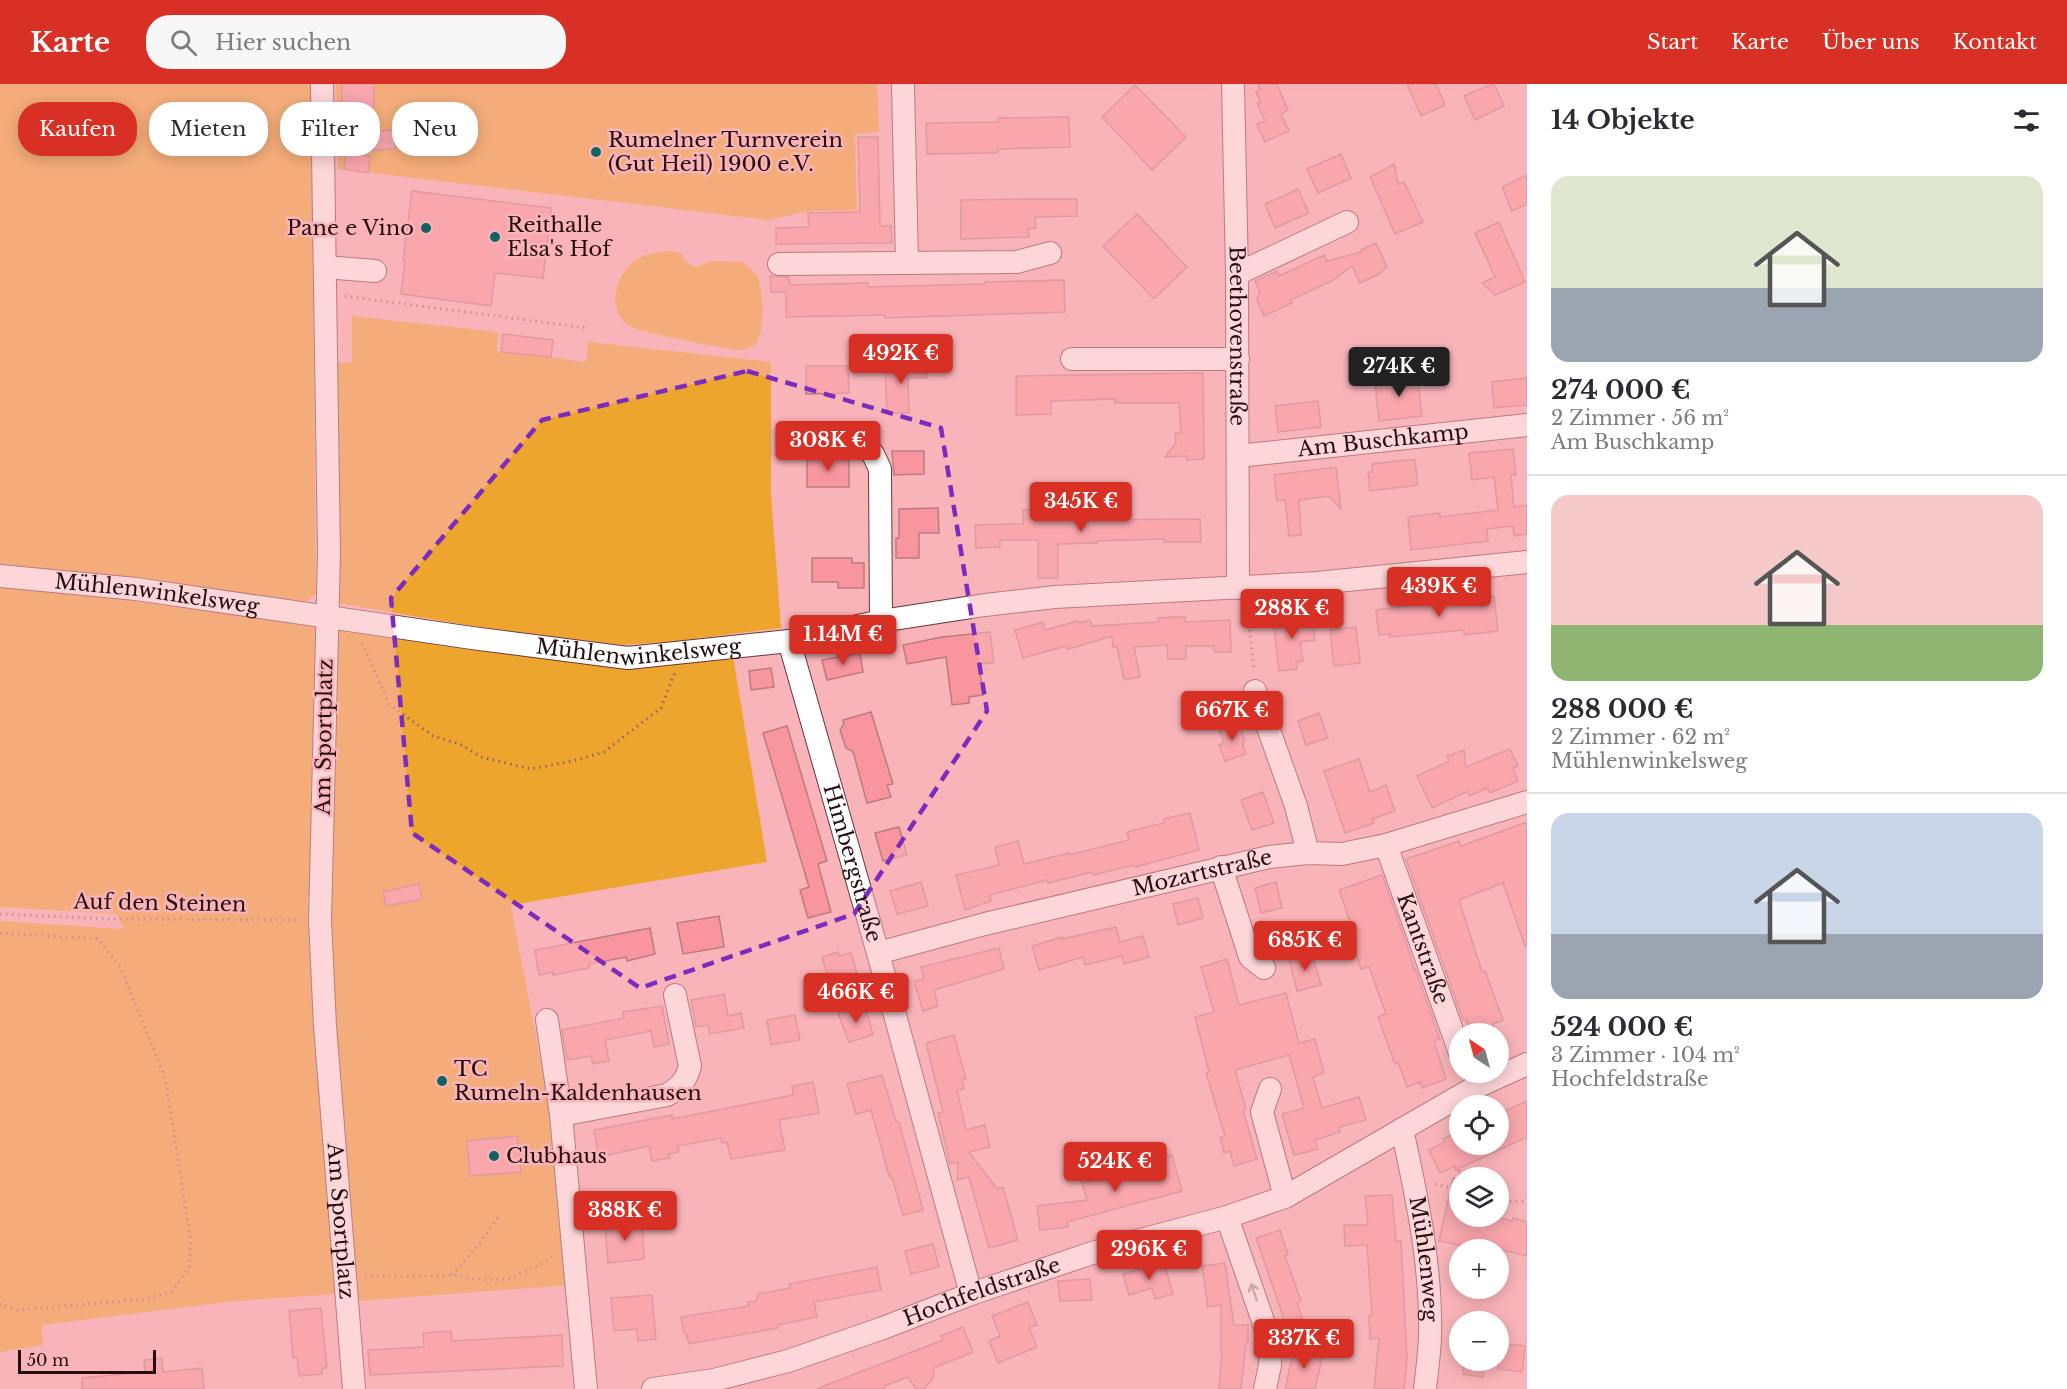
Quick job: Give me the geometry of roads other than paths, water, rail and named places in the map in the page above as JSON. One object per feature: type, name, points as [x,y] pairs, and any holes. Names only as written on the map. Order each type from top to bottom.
[{"type":"street","name":"Am Sportplatz","points":[[322,84],[329,554],[337,617],[320,920],[325,1026],[354,1389]]},
{"type":"street","points":[[903,84],[907,263]]},
{"type":"street","name":"Beethovenstraße","points":[[1233,84],[1242,588]]},
{"type":"street","points":[[1237,274],[1347,222]]},
{"type":"street","points":[[779,264],[1017,262],[1050,253]]},
{"type":"street","points":[[325,267],[375,271]]},
{"type":"street","points":[[1072,359],[1238,359]]},
{"type":"street","name":"Am Buschkamp","points":[[1238,456],[1527,425]]},
{"type":"street","points":[[873,454],[879,469],[881,621]]},
{"type":"street","name":"Mühlenwinkelsweg","points":[[0,576],[136,589],[472,638],[628,658],[789,641],[881,621],[1055,597],[1317,583],[1527,562]]},
{"type":"street","name":"Himbergstraße","points":[[789,641],[878,953],[971,1294]]},
{"type":"street","points":[[1255,691],[1296,806],[1308,853]]},
{"type":"street","name":"Mozartstraße","points":[[878,953],[985,924],[1221,867],[1269,857],[1308,853],[1342,854],[1386,844],[1527,802]]},
{"type":"street","name":"Kantstraße","points":[[1386,844],[1449,1023]]},
{"type":"street","points":[[1221,867],[1250,957],[1263,968]]},
{"type":"street","points":[[560,1106],[667,1095],[681,1087],[690,1066],[675,995]]},
{"type":"street","points":[[547,1020],[560,1106],[586,1389]]},
{"type":"street","name":"Hochfeldstraße","points":[[1509,1069],[1527,1064]]},
{"type":"street","name":"Hochfeldstraße","points":[[653,1389],[714,1380],[788,1361],[971,1294],[1092,1253],[1227,1217],[1285,1197],[1402,1129],[1466,1083]]},
{"type":"street","points":[[1270,1089],[1262,1112],[1285,1197]]},
{"type":"street","name":"Mühlenweg","points":[[1402,1129],[1413,1180],[1428,1279],[1430,1339],[1425,1389]]},
{"type":"street","points":[[1227,1217],[1271,1344],[1265,1389]]},
{"type":"place","name":"Rumelner Turnverein (Gut Heil) 1900 e.V.","points":[[596,152]]},
{"type":"place","name":"Pane e Vino","points":[[426,228]]},
{"type":"place","name":"Reithalle Elsa's Hof","points":[[495,237]]},
{"type":"place","name":"TC Rumeln-Kaldenhausen","points":[[442,1081]]},
{"type":"place","name":"Clubhaus","points":[[494,1156]]}]
